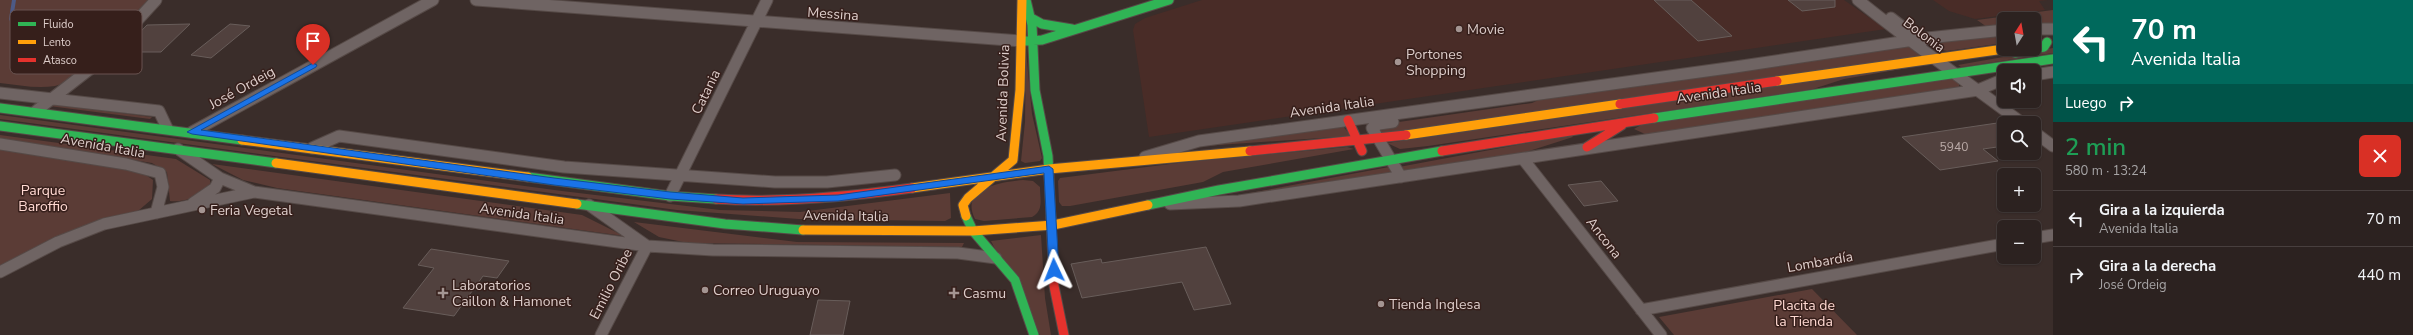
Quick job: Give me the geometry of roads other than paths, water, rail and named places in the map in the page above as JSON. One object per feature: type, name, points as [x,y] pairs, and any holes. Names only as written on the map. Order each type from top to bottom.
[{"type":"main road","name":"Avenida Bolivia","points":[[1022,0],[1020,90],[1013,160],[997,175],[971,192],[965,200],[964,212],[973,231],[1015,280],[1019,287],[1034,335]]},
{"type":"main road","name":"Avenida Bolivia","points":[[1026,0],[1031,18],[1035,90],[1049,169],[1053,225],[1054,286],[1064,335]]},
{"type":"main road","points":[[1020,41],[1042,40],[1169,0]]},
{"type":"main road","points":[[1031,18],[1057,27],[1077,29]]},
{"type":"main road","points":[[1956,74],[1955,64],[1958,61],[2032,51],[2044,47],[2050,42]]},
{"type":"main road","name":"Avenida Italia","points":[[0,108],[167,128],[670,196],[743,201],[838,198],[1049,169],[1135,160],[1358,141],[1940,62],[1997,50]]},
{"type":"main road","name":"Avenida Italia","points":[[0,126],[178,148],[756,227],[820,231],[973,231],[1053,225],[1218,190],[1390,159],[1627,122],[2053,59]]},
{"type":"main road","points":[[1833,92],[1857,82],[1940,62]]},
{"type":"main road","points":[[1348,120],[1362,152],[1352,156]]},
{"type":"main road","points":[[1587,148],[1627,122]]},
{"type":"main road","points":[[1218,190],[1234,178]]},
{"type":"street","points":[[142,15],[156,0]]},
{"type":"street","name":"José Ordeig","points":[[192,132],[433,0]]},
{"type":"street","name":"Messina","points":[[476,0],[1020,41]]},
{"type":"street","name":"Catania","points":[[670,196],[767,0]]},
{"type":"street","name":"Bolonia","points":[[1858,0],[1908,41],[1940,62],[2013,116]]},
{"type":"street","name":"Bolonia","points":[[1864,0],[1919,39],[1940,62]]},
{"type":"street","points":[[2041,29],[2053,29]]},
{"type":"street","name":"Avenida Italia","points":[[1135,160],[1199,141],[1919,39],[1997,31]]},
{"type":"street","points":[[2041,74],[2053,72]]},
{"type":"street","points":[[36,112],[84,74]]},
{"type":"street","name":"Avenida Italia","points":[[1155,204],[1239,201],[1978,90],[1997,80]]},
{"type":"street","points":[[0,93],[159,111],[167,128]]},
{"type":"street","name":"Avenida Italia","points":[[1377,138],[1372,128],[1379,124],[1492,107],[1529,99],[1536,94]]},
{"type":"street","points":[[312,148],[339,136],[564,167],[775,182],[834,182],[895,175]]},
{"type":"street","points":[[2041,137],[2053,146]]},
{"type":"street","points":[[1377,138],[1401,177]]},
{"type":"street","name":"Avenida Italia","points":[[0,144],[132,165],[160,173],[163,187],[156,213]]},
{"type":"street","name":"Avenida Italia","points":[[178,148],[220,178],[254,192],[647,246],[713,250],[958,253],[996,258]]},
{"type":"street","name":"Ancona","points":[[1523,159],[1661,335]]},
{"type":"street","points":[[179,207],[204,197],[215,188],[220,178]]},
{"type":"street","points":[[0,272],[67,238],[120,220],[254,192]]},
{"type":"street","name":"Emilio Oribe","points":[[589,204],[647,246],[601,335]]},
{"type":"street","points":[[2041,237],[2053,235]]},
{"type":"street","name":"Lombardía","points":[[1641,310],[1997,245]]},
{"type":"waterway","points":[[12,10],[14,0]]},
{"type":"place","name":"Movie","points":[[1459,29]]},
{"type":"place","name":"Portones Shopping","points":[[1398,62]]},
{"type":"place","name":"Feria Vegetal","points":[[202,210]]},
{"type":"place","name":"Correo Uruguayo","points":[[705,290]]},
{"type":"place","name":"Laboratorios Caillon & Hamonet","points":[[443,293]]},
{"type":"place","name":"Casmu","points":[[954,293]]},
{"type":"place","name":"Tienda Inglesa","points":[[1381,304]]},
{"type":"park label","name":"Parque Baroffio","points":[[43,198]]},
{"type":"park label","name":"Placita de la Tienda","points":[[1804,314]]}]
